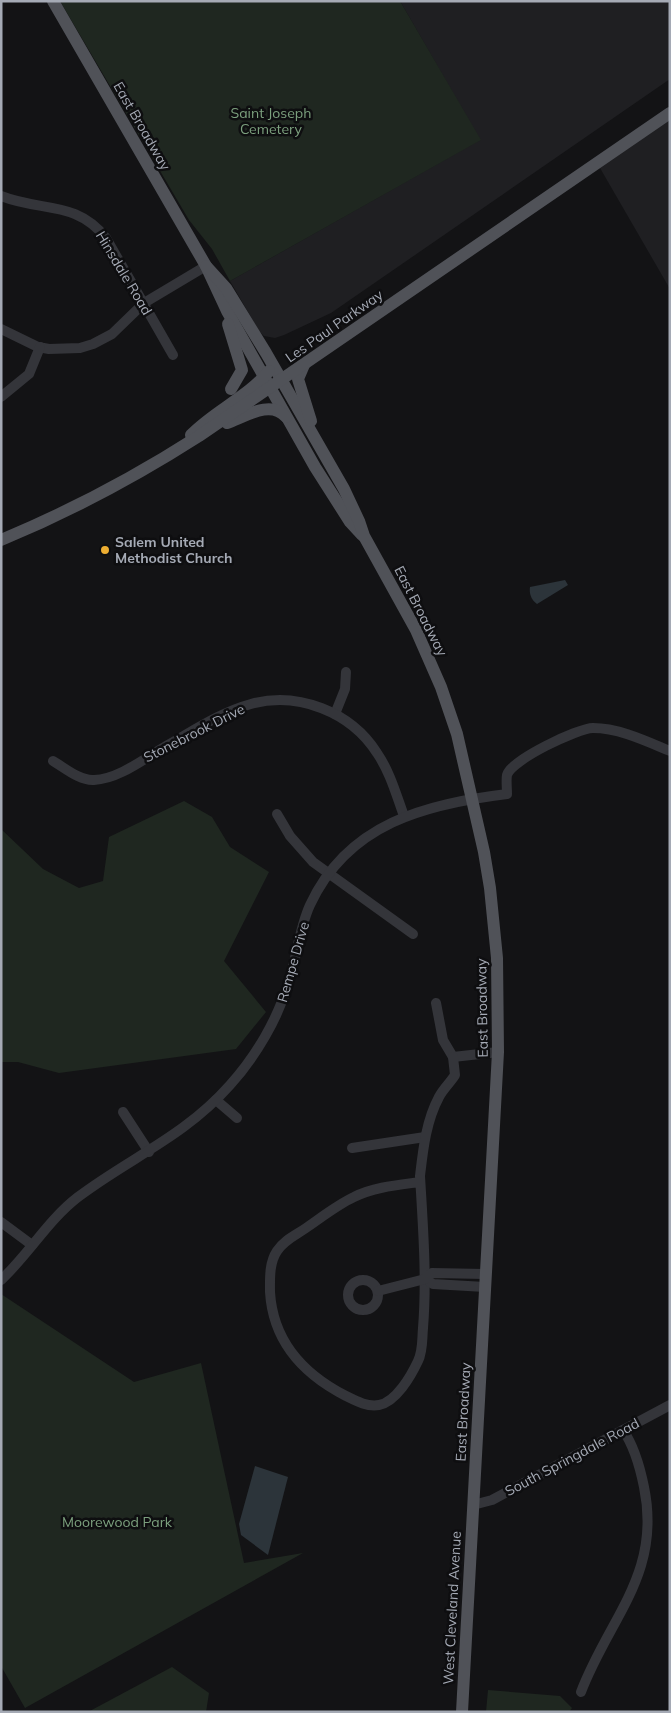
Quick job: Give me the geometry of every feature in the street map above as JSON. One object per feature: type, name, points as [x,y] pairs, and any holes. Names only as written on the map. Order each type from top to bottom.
[{"type":"main road","name":"East Broadway","points":[[53,1],[206,266],[218,295],[317,443],[344,489],[364,536],[412,620],[436,673],[454,723],[485,856],[494,924],[498,1052],[473,1505]]},
{"type":"main road","points":[[633,138],[670,102]]},
{"type":"main road","name":"Les Paul Parkway","points":[[1,540],[90,501],[174,452],[208,430],[270,375],[306,363],[670,113]]},
{"type":"main road","name":"East Broadway","points":[[206,266],[226,288],[270,375],[288,419],[335,500],[356,531],[364,536]]},
{"type":"main road","points":[[218,295],[241,365],[241,375],[231,389]]},
{"type":"main road","points":[[306,363],[300,370],[298,379],[317,443]]},
{"type":"main road","points":[[174,452],[202,424],[270,375]]},
{"type":"main road","points":[[208,430],[267,408],[282,411],[288,419]]},
{"type":"main road","name":"West Cleveland Avenue","points":[[462,1712],[473,1505]]},
{"type":"street","name":"Hinsdale Road","points":[[1,196],[66,210],[91,222],[106,238],[173,355]]},
{"type":"street","points":[[1,329],[40,347],[64,349],[93,344],[112,334],[144,303],[206,266]]},
{"type":"street","points":[[1,396],[29,374],[40,347]]},
{"type":"street","points":[[335,714],[345,689],[346,672]]},
{"type":"street","name":"Stonebrook Drive","points":[[53,761],[87,779],[103,779],[123,770],[224,714],[251,704],[271,700],[293,701],[310,704],[335,714],[358,730],[377,751],[390,776],[404,816]]},
{"type":"street","name":"Rempe Drive","points":[[1,1280],[54,1218],[79,1197],[196,1120],[216,1100],[253,1055],[282,1004],[310,905],[329,873],[362,840],[404,816],[472,798],[507,794],[507,774],[517,762],[540,749],[591,727],[617,731],[670,751]]},
{"type":"street","points":[[277,814],[301,849],[329,873],[413,934]]},
{"type":"street","points":[[436,1003],[443,1040],[453,1056],[498,1052]]},
{"type":"street","name":"East Broadway","points":[[420,1182],[385,1187],[354,1197],[285,1241],[276,1252],[271,1266],[270,1284],[273,1318],[293,1353],[316,1378],[358,1402],[368,1405],[380,1405],[399,1392],[418,1362],[422,1346],[425,1279],[420,1182],[425,1137],[438,1097],[455,1075],[453,1056]]},
{"type":"street","points":[[216,1100],[237,1118]]},
{"type":"street","points":[[123,1112],[149,1152]]},
{"type":"street","points":[[352,1148],[425,1137]]},
{"type":"street","points":[[1,1222],[32,1245]]},
{"type":"street","points":[[378,1291],[425,1279],[432,1274],[486,1274]]},
{"type":"street","points":[[425,1279],[432,1284],[485,1287]]},
{"type":"street","name":"South Springdale Road","points":[[473,1505],[492,1500],[670,1405]]},
{"type":"street","points":[[581,1692],[595,1657],[633,1590],[646,1549],[648,1536],[646,1494],[639,1466],[628,1437],[622,1430]]},
{"type":"shaded area","points":[[400,1],[670,1],[670,79],[331,313],[284,335],[275,338],[264,336],[259,331],[230,281],[480,140]]},
{"type":"shaded area","points":[[670,120],[670,289],[600,168]]},
{"type":"shaded area","points":[[565,580],[568,585],[537,604],[530,594],[530,587]]},
{"type":"shaded area","points":[[255,1466],[288,1477],[268,1555],[241,1535],[239,1524]]},
{"type":"green space","name":"Saint Joseph Cemetery","points":[[60,1],[400,1],[481,140],[230,281],[212,249],[189,220]]},
{"type":"green space","points":[[184,801],[212,817],[230,847],[269,872],[224,961],[266,1012],[236,1049],[59,1073],[18,1062],[1,1062],[1,829],[43,869],[79,888],[103,881],[109,837]]},
{"type":"green space","name":"Moorewood Park","points":[[1,1294],[134,1382],[201,1363],[244,1563],[303,1553],[25,1708],[1,1666]]},
{"type":"green space","points":[[172,1667],[209,1693],[206,1712],[88,1712]]},
{"type":"green space","points":[[488,1690],[560,1696],[572,1708],[569,1712],[486,1712]]},
{"type":"place","name":"Salem United Methodist Church","points":[[105,550]]}]
